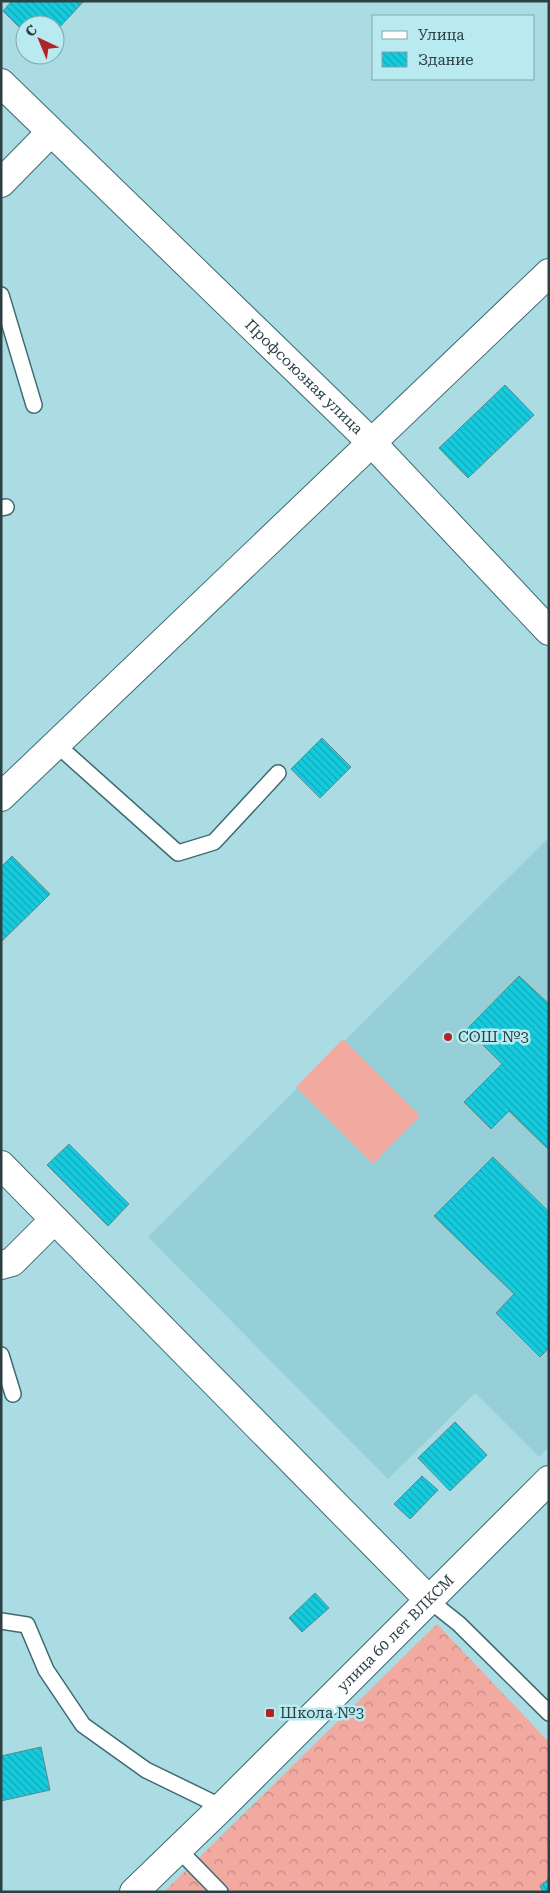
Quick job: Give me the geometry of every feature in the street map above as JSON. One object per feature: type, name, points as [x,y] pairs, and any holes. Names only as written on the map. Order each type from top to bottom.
[{"type":"street","name":"Профсоюзная улица","points":[[4,91],[371,442],[549,631]]},
{"type":"street","points":[[1,183],[50,133]]},
{"type":"street","points":[[1,796],[549,273]]},
{"type":"street","points":[[1,1166],[428,1600]]},
{"type":"street","points":[[1,1265],[12,1262],[54,1220]]},
{"type":"street","name":"улица 60 лет ВЛКСМ","points":[[134,1892],[222,1807],[549,1480]]},
{"type":"lane","points":[[1,295],[34,405]]},
{"type":"lane","points":[[56,744],[178,853],[214,842],[278,773]]},
{"type":"lane","points":[[1,1356],[13,1394]]},
{"type":"lane","points":[[428,1600],[459,1624],[549,1713]]},
{"type":"lane","points":[[1,1621],[27,1625],[46,1670],[83,1725],[146,1770],[222,1807]]},
{"type":"lane","points":[[178,1849],[220,1892]]},
{"type":"shaded area","name":"СОШ №3","points":[[549,837],[549,1447],[539,1457],[475,1393],[388,1479],[148,1237]]},
{"type":"green space","points":[[343,1039],[420,1116],[373,1164],[296,1087]]},
{"type":"green space","points":[[437,1624],[549,1742],[549,1892],[164,1892]]},
{"type":"building","points":[[12,1],[84,1],[65,21],[65,15],[15,15],[15,23],[3,11]]},
{"type":"building","points":[[505,385],[534,415],[468,478],[439,448]]},
{"type":"building","points":[[322,738],[351,767],[320,798],[291,769]]},
{"type":"building","points":[[12,856],[50,894],[1,942],[1,867]]},
{"type":"building","points":[[519,976],[549,1004],[549,1150],[509,1111],[491,1129],[464,1102],[502,1064],[467,1029]]},
{"type":"building","points":[[69,1144],[129,1204],[108,1226],[47,1165]]},
{"type":"building","points":[[493,1157],[549,1212],[549,1348],[540,1357],[496,1313],[514,1294],[434,1216]]},
{"type":"building","points":[[455,1422],[487,1455],[450,1491],[418,1458]]},
{"type":"building","points":[[422,1476],[438,1490],[410,1519],[394,1504]]},
{"type":"building","points":[[315,1593],[329,1608],[302,1632],[289,1618]]},
{"type":"building","points":[[41,1747],[50,1790],[1,1801],[1,1756]]},
{"type":"building","points":[[549,1878],[549,1892],[544,1892],[540,1887]]},
{"type":"place","name":"СОШ №3","points":[[448,1037]]},
{"type":"place","name":"Школа №3","points":[[270,1713]]}]
